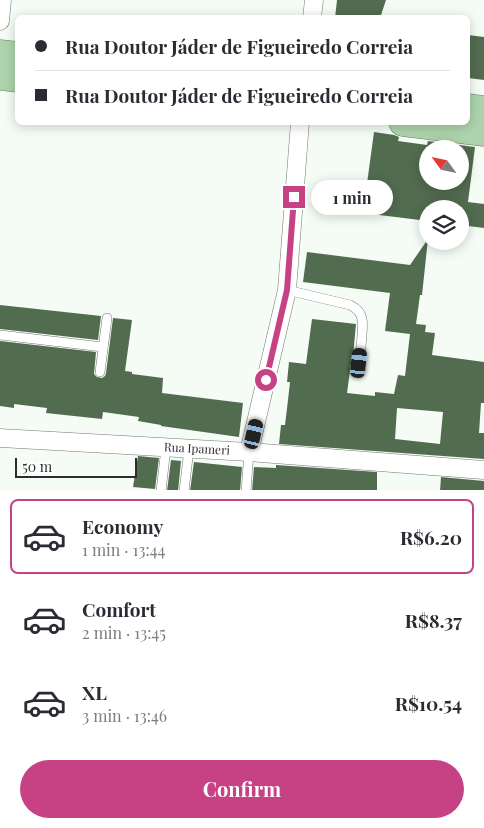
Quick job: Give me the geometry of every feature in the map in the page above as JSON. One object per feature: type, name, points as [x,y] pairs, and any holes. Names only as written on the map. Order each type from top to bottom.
[{"type":"main road","points":[[0,54],[15,56]]},
{"type":"main road","points":[[0,76],[15,78]]},
{"type":"main road","points":[[470,108],[484,110]]},
{"type":"main road","points":[[427,125],[484,132]]},
{"type":"street","points":[[0,21],[2,0]]},
{"type":"street","points":[[312,15],[314,0]]},
{"type":"street","points":[[249,452],[287,290],[300,125]]},
{"type":"street","name":"Rua Ipameri","points":[[0,438],[249,452],[484,470]]},
{"type":"lane","points":[[287,290],[355,307],[363,320],[359,363]]},
{"type":"lane","points":[[100,372],[107,318]]},
{"type":"lane","points":[[0,335],[103,347]]},
{"type":"lane","points":[[160,490],[166,448]]},
{"type":"lane","points":[[184,490],[189,449]]},
{"type":"lane","points":[[246,490],[249,452]]},
{"type":"building","points":[[337,0],[386,0],[381,15],[335,15]]},
{"type":"building","points":[[470,35],[484,37],[484,80],[470,78]]},
{"type":"building","points":[[374,132],[394,135],[399,137],[398,141],[419,144],[419,190],[469,190],[469,146],[475,147],[468,200],[419,200],[419,220],[363,213]]},
{"type":"building","points":[[469,202],[484,204],[484,228],[469,226]]},
{"type":"building","points":[[420,250],[427,250],[422,295],[420,295],[416,324],[426,325],[425,332],[435,333],[432,355],[484,362],[484,403],[481,403],[479,433],[484,433],[484,459],[279,444],[281,425],[285,425],[290,382],[287,382],[289,362],[306,364],[312,319],[356,324],[347,393],[375,396],[375,392],[394,394],[398,375],[405,376],[410,334],[385,331],[390,293],[303,282],[307,252],[410,265]],"holes":[[[397,408],[443,412],[440,444],[395,439]]]},
{"type":"building","points":[[0,305],[101,316],[98,340],[0,329]]},
{"type":"building","points":[[113,318],[132,320],[125,371],[132,372],[132,374],[163,378],[162,393],[243,403],[239,437],[161,426],[138,421],[139,417],[103,412],[102,419],[46,413],[47,408],[14,404],[14,408],[0,406],[0,341],[96,352],[94,374],[102,378],[106,373]]},
{"type":"building","points":[[138,456],[159,458],[155,489],[133,487]]},
{"type":"building","points":[[171,460],[181,461],[178,490],[167,490]]},
{"type":"building","points":[[194,462],[242,467],[240,490],[190,490]]},
{"type":"building","points":[[276,465],[377,472],[377,490],[252,490],[254,467],[276,468]]},
{"type":"building","points":[[441,477],[484,481],[484,490],[440,490]]},
{"type":"route","points":[[266,380],[287,290],[294,197]]}]
